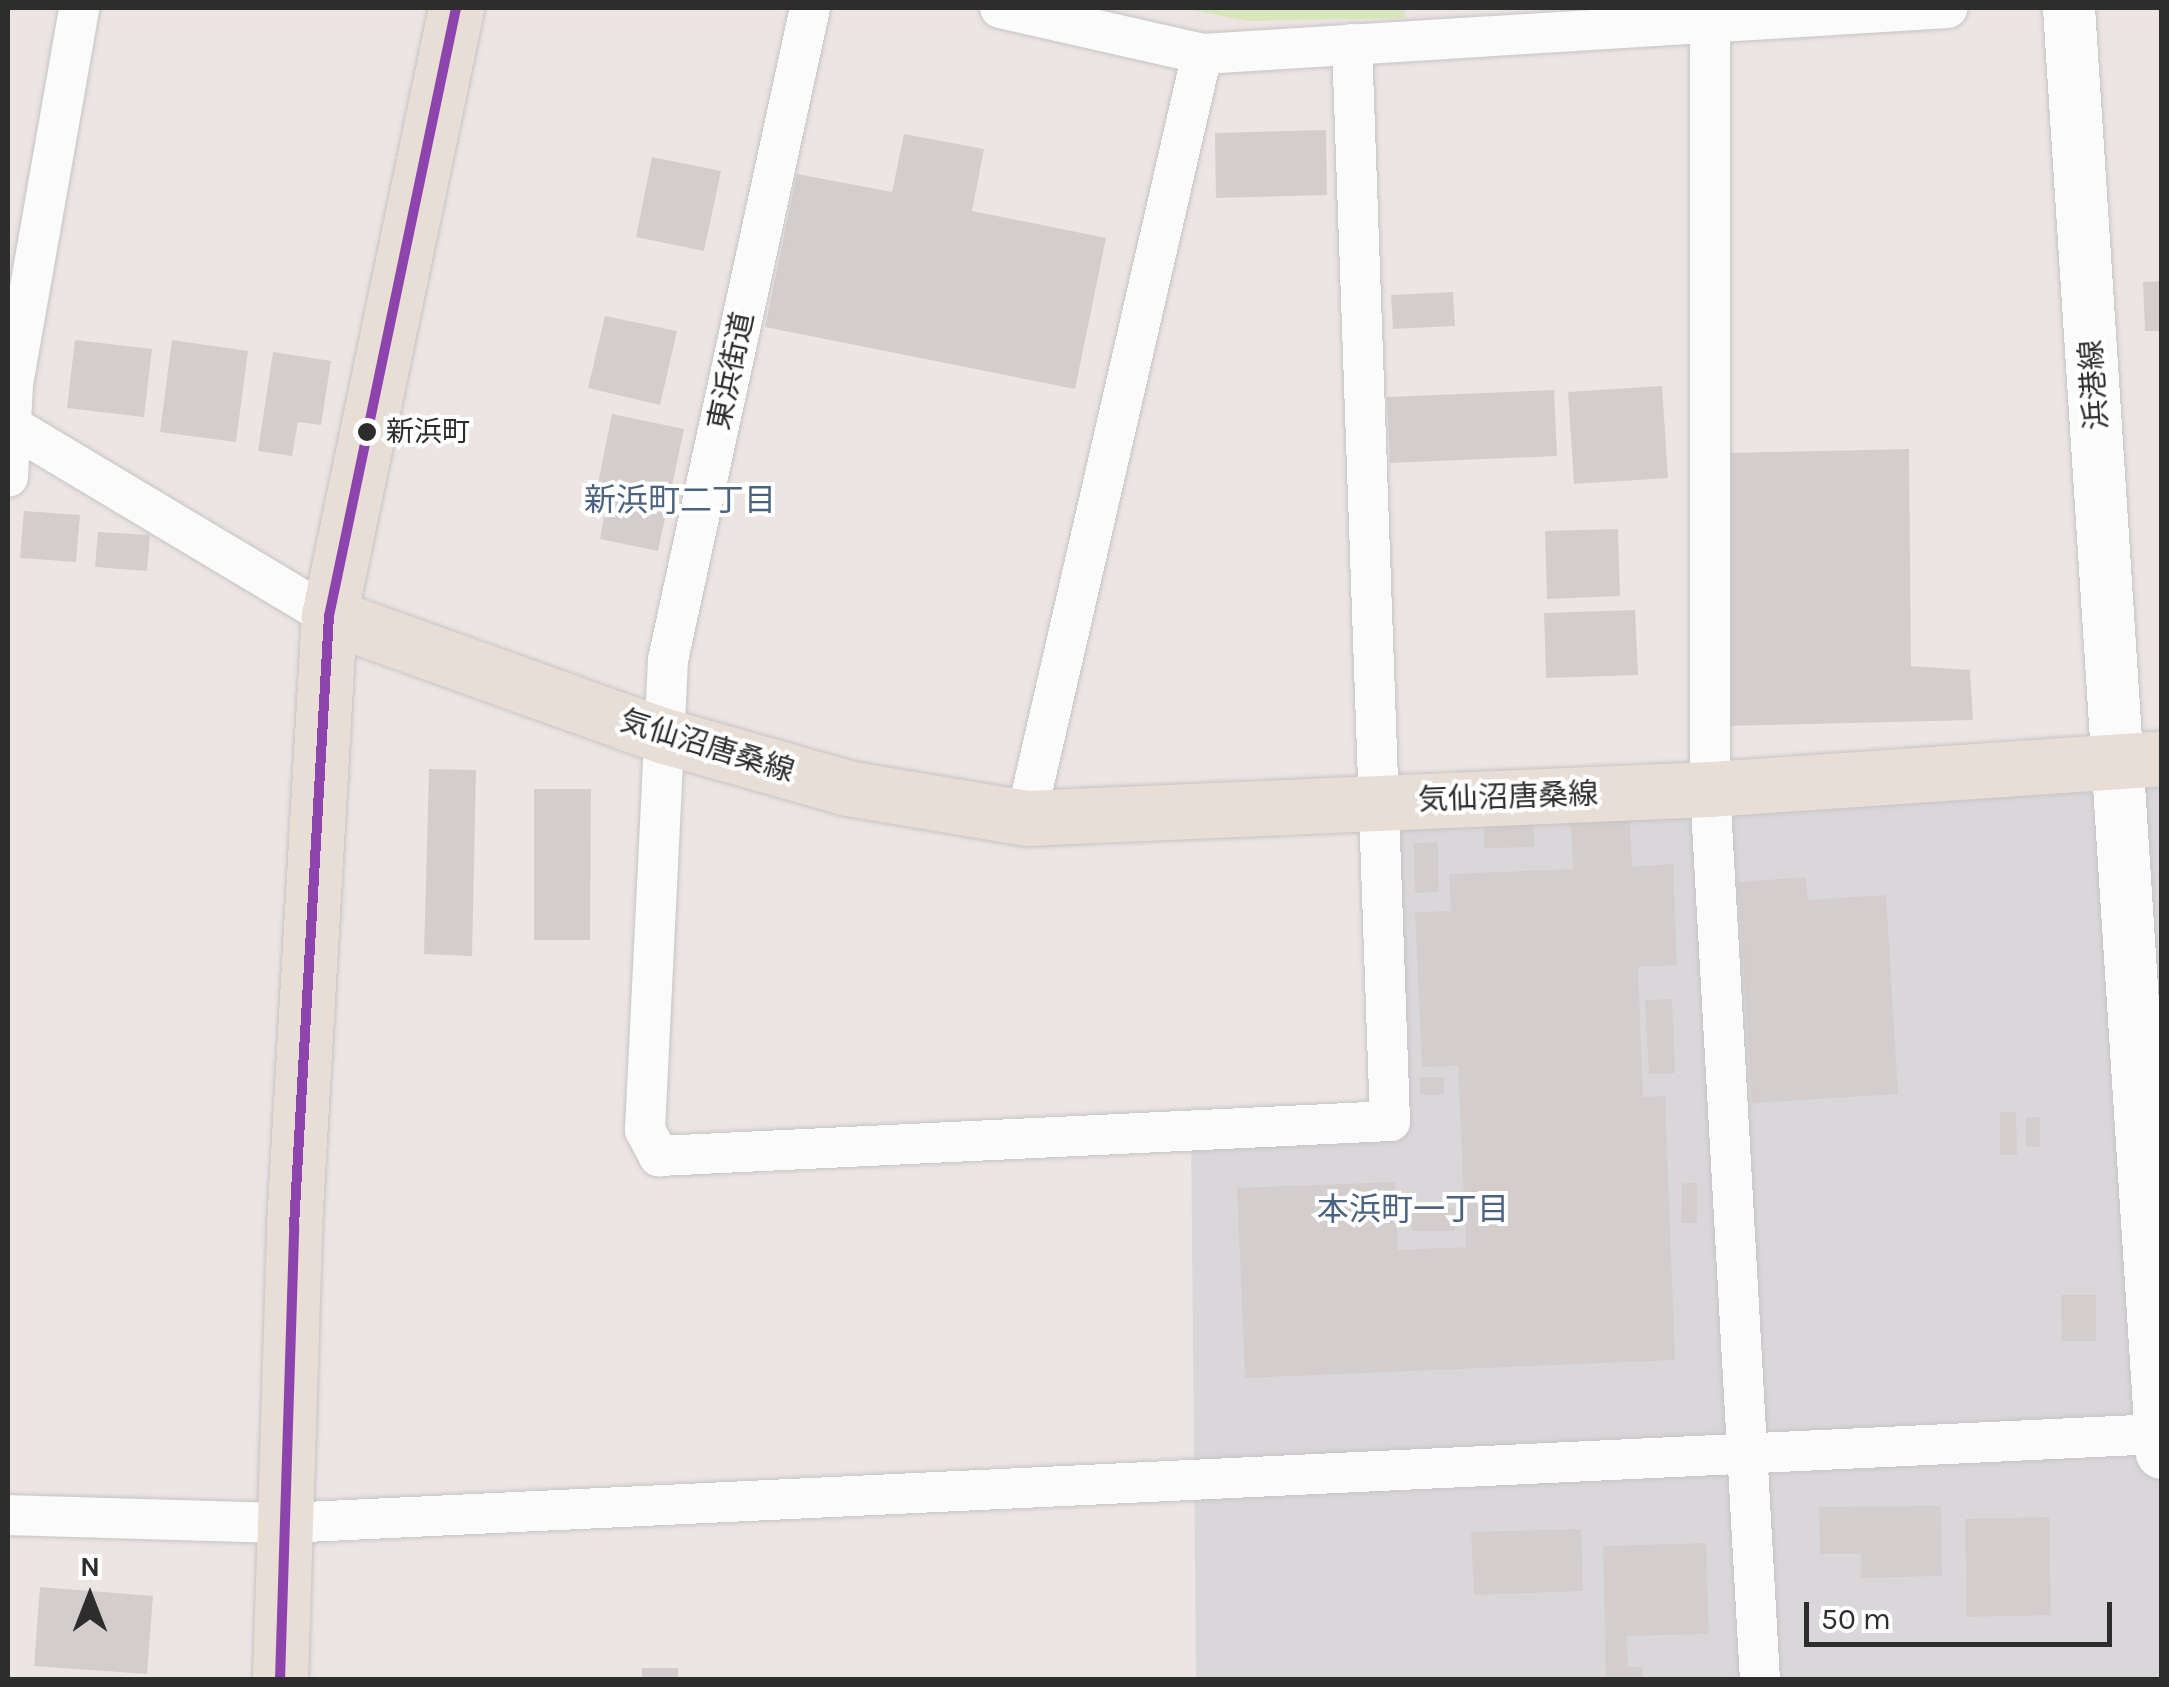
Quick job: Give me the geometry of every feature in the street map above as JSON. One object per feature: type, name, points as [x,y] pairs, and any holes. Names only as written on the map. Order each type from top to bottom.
[{"type":"main road","points":[[280,1680],[294,1226],[329,616],[456,8]]},
{"type":"main road","name":"気仙沼唐桑線","points":[[329,616],[665,736],[847,788],[1026,818],[1710,789],[2140,760]]},
{"type":"street","points":[[8,477],[9,425],[79,8]]},
{"type":"street","name":"東浜街道","points":[[810,8],[668,660],[644,1130],[659,1156],[1390,1121],[1379,802]]},
{"type":"street","points":[[1000,8],[1202,54],[1948,8]]},
{"type":"street","name":"浜港線","points":[[2069,8],[2140,760],[2162,1453]]},
{"type":"street","points":[[1710,22],[1710,789],[1760,1680]]},
{"type":"street","points":[[1352,44],[1379,802]]},
{"type":"street","points":[[1026,818],[1202,54]]},
{"type":"street","points":[[9,425],[329,616]]},
{"type":"street","points":[[8,1515],[285,1524],[2160,1434]]},
{"type":"shaded area","points":[[2161,757],[2161,1679],[1196,1679],[1191,1130],[1390,1120],[1379,802]]},
{"type":"green space","points":[[1182,8],[1406,8],[1404,18],[1247,21]]},
{"type":"building","points":[[1326,130],[1327,195],[1216,198],[1215,133]]},
{"type":"building","points":[[904,134],[984,149],[972,211],[1106,238],[1075,389],[765,327],[797,174],[892,192]]},
{"type":"building","points":[[652,157],[721,171],[704,251],[636,237]]},
{"type":"building","points":[[2162,281],[2162,331],[2145,331],[2143,282]]},
{"type":"building","points":[[1453,292],[1455,326],[1393,329],[1391,295]]},
{"type":"building","points":[[605,316],[677,331],[660,405],[588,388]]},
{"type":"building","points":[[75,340],[152,349],[144,417],[67,408]]},
{"type":"building","points":[[172,340],[248,351],[236,442],[160,432]]},
{"type":"building","points":[[273,352],[331,361],[321,425],[298,422],[292,456],[258,451]]},
{"type":"building","points":[[1662,386],[1668,478],[1574,484],[1568,392]]},
{"type":"building","points":[[1554,390],[1557,456],[1390,463],[1387,397]]},
{"type":"building","points":[[612,414],[684,429],[658,551],[600,539],[605,511],[593,508]]},
{"type":"building","points":[[1909,449],[1911,666],[1970,670],[1973,720],[1724,726],[1728,453]]},
{"type":"building","points":[[24,511],[80,515],[76,562],[20,558]]},
{"type":"building","points":[[1618,529],[1620,596],[1547,599],[1545,531]]},
{"type":"building","points":[[98,532],[150,535],[147,571],[95,567]]},
{"type":"building","points":[[1635,610],[1638,675],[1546,678],[1544,613]]},
{"type":"building","points":[[429,769],[476,770],[472,956],[424,954]]},
{"type":"building","points":[[534,789],[591,789],[590,940],[534,940]]},
{"type":"building","points":[[1630,820],[1632,867],[1673,864],[1677,965],[1638,967],[1643,1097],[1665,1096],[1675,1360],[1245,1378],[1237,1188],[1395,1182],[1398,1250],[1466,1247],[1458,1066],[1422,1067],[1415,912],[1451,911],[1449,874],[1573,869],[1571,823]]},
{"type":"building","points":[[1484,825],[1534,825],[1534,847],[1484,848]]},
{"type":"building","points":[[1438,842],[1439,892],[1415,893],[1414,843]]},
{"type":"building","points":[[1806,877],[1808,900],[1886,895],[1898,1094],[1752,1103],[1738,882]]},
{"type":"building","points":[[1672,999],[1675,1073],[1649,1074],[1645,1000]]},
{"type":"building","points":[[1420,1077],[1444,1077],[1444,1095],[1420,1095]]},
{"type":"building","points":[[2000,1112],[2016,1112],[2017,1155],[2000,1155]]},
{"type":"building","points":[[2026,1117],[2040,1117],[2040,1147],[2026,1147]]},
{"type":"building","points":[[1682,1183],[1697,1183],[1697,1223],[1681,1223]]},
{"type":"building","points":[[1411,1208],[1455,1208],[1455,1231],[1412,1231]]},
{"type":"building","points":[[2061,1295],[2096,1295],[2096,1341],[2062,1341]]},
{"type":"building","points":[[1941,1506],[1942,1576],[1861,1578],[1861,1554],[1820,1554],[1819,1507]]},
{"type":"building","points":[[2049,1517],[2051,1615],[1967,1617],[1965,1519]]},
{"type":"building","points":[[1581,1529],[1583,1591],[1474,1595],[1471,1532]]},
{"type":"building","points":[[1706,1543],[1709,1634],[1627,1636],[1628,1667],[1642,1667],[1643,1680],[1606,1680],[1603,1546]]},
{"type":"building","points":[[40,1587],[153,1596],[147,1674],[34,1666]]},
{"type":"building","points":[[642,1668],[678,1668],[678,1680],[642,1680]]},
{"type":"transit line","points":[[280,1680],[294,1226],[329,616],[456,8]]},
{"type":"place","name":"新浜町","points":[[367,432]]},
{"type":"district","name":"新浜町二丁目","points":[[680,501]]},
{"type":"district","name":"本浜町一丁目","points":[[1413,1210]]}]
